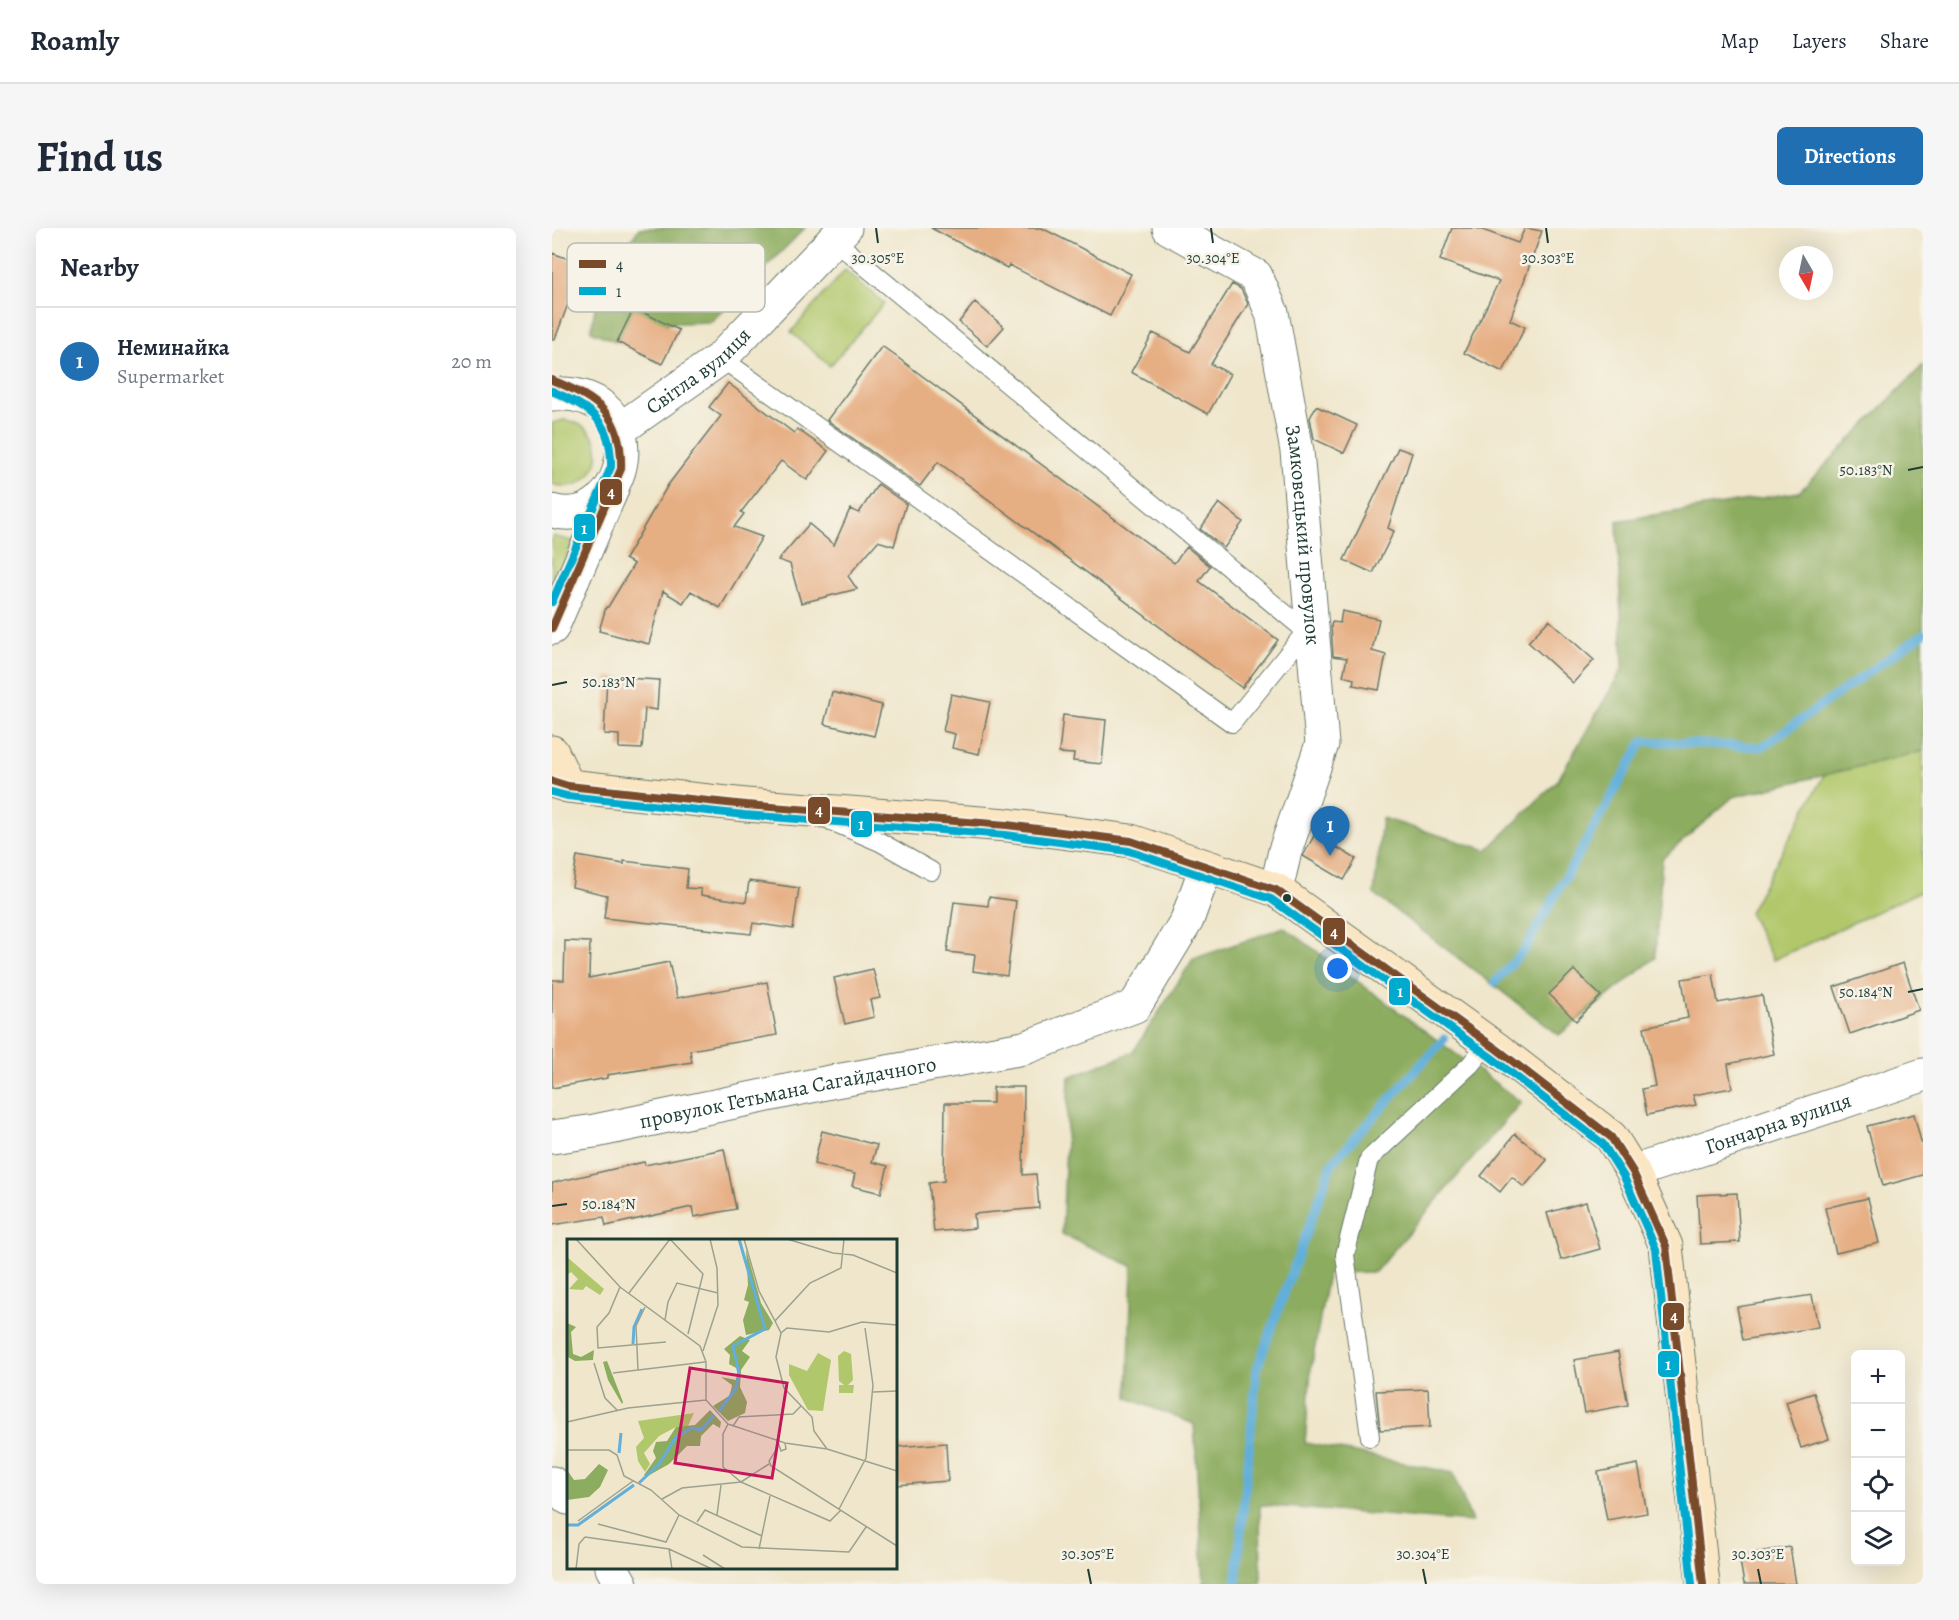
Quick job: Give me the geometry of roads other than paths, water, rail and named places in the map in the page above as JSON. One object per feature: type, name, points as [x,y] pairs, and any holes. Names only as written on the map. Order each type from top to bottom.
[{"type":"main road","points":[[552,753],[560,784],[807,811],[1007,825],[1131,841],[1276,890],[1488,1044],[1611,1137],[1633,1173],[1666,1246],[1703,1584]]},
{"type":"street","name":"Замковецький провулок","points":[[1169,228],[1256,276],[1272,313],[1297,451],[1309,628],[1322,744],[1285,851],[1276,890]]},
{"type":"street","name":"Світла вулиця","points":[[619,430],[721,358],[840,235]]},
{"type":"street","points":[[552,380],[590,399],[608,412],[619,430],[623,449],[621,469],[552,628]]},
{"type":"street","points":[[552,394],[570,393],[590,399]]},
{"type":"street","points":[[552,511],[578,511],[597,502],[612,487]]},
{"type":"street","name":"провулок Гетьмана Сагайдачного","points":[[552,1137],[595,1131],[830,1082],[1024,1048],[1135,1006],[1187,920],[1206,867]]},
{"type":"street","name":"Гончарна вулиця","points":[[1633,1173],[1923,1075]]},
{"type":"street","points":[[552,1483],[567,1497]]},
{"type":"street","points":[[613,1569],[621,1584]]},
{"type":"lane","points":[[721,358],[1232,723],[1309,628],[840,235]]},
{"type":"lane","points":[[807,811],[880,842],[931,871]]},
{"type":"lane","points":[[1371,1437],[1345,1255],[1369,1159],[1470,1065],[1488,1044]]},
{"type":"waterway","points":[[1495,982],[1525,949],[1643,741],[1762,747],[1923,634]]},
{"type":"waterway","points":[[1236,1584],[1257,1368],[1332,1163],[1444,1039]]},
{"type":"place","name":"Неминайка","points":[[1330,856]]}]
